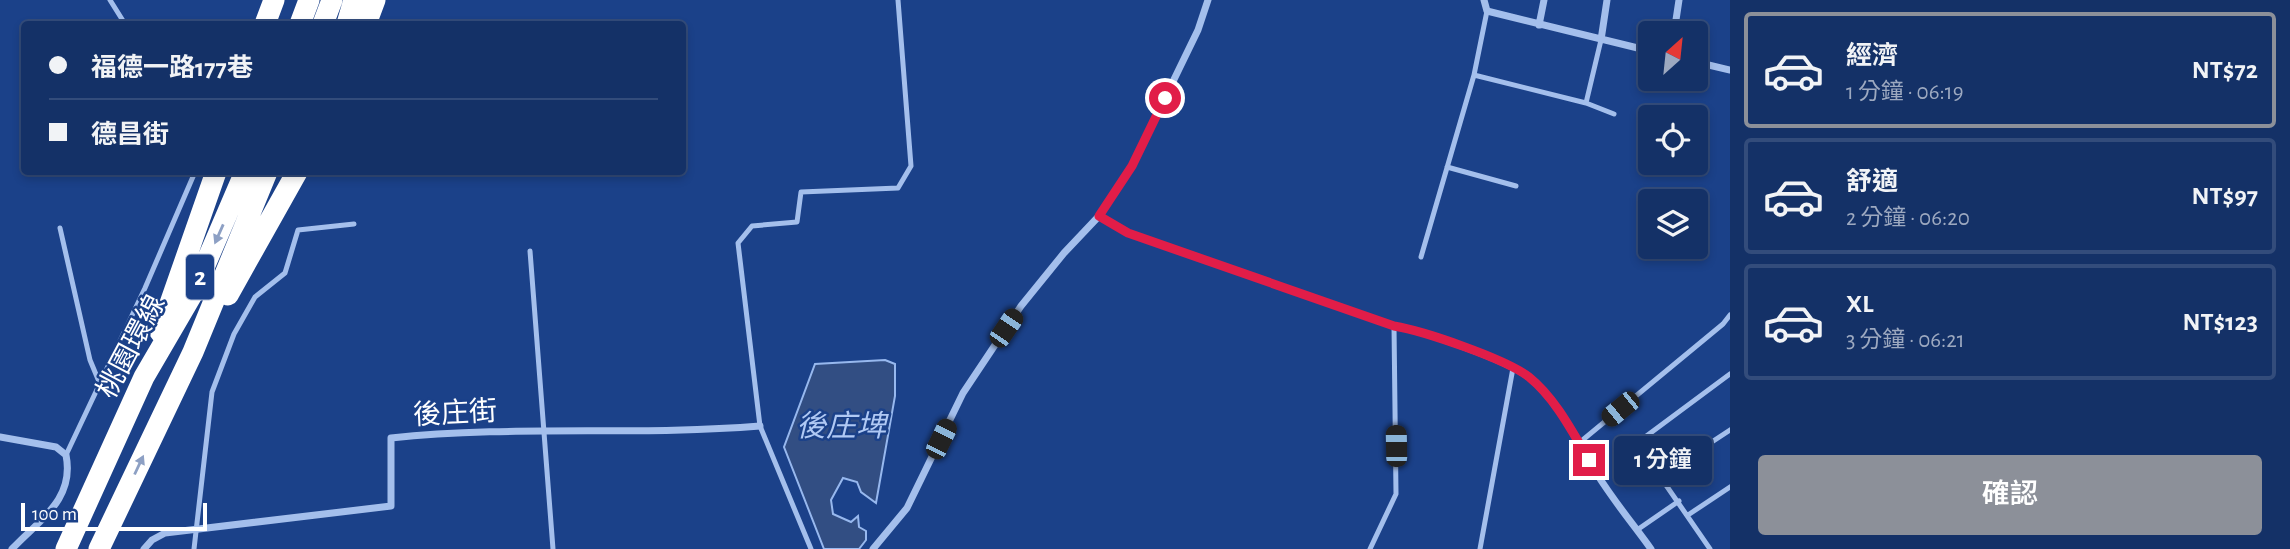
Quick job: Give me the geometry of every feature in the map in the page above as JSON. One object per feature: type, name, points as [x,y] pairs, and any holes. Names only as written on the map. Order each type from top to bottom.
[{"type":"highway","points":[[254,21],[259,0]]},
{"type":"highway","points":[[266,21],[274,0]]},
{"type":"highway","points":[[301,21],[309,0]]},
{"type":"highway","points":[[324,21],[332,0]]},
{"type":"highway","points":[[347,21],[354,0]]},
{"type":"highway","points":[[367,21],[375,0]]},
{"type":"highway","points":[[144,377],[215,175]]},
{"type":"highway","name":"桃園環線","points":[[66,549],[144,377],[193,293],[244,175]]},
{"type":"highway","name":"桃園環線","points":[[99,549],[193,352],[266,175]]},
{"type":"highway","points":[[274,212],[289,175]]},
{"type":"highway","points":[[193,352],[248,262],[296,175]]},
{"type":"street","points":[[873,549],[907,508],[963,393],[1014,317],[1064,253],[1099,216],[1132,166],[1198,30],[1208,0]]},
{"type":"street","points":[[1484,0],[1487,11],[1638,48]]},
{"type":"street","points":[[1539,25],[1544,0]]},
{"type":"street","points":[[1601,40],[1607,0]]},
{"type":"street","points":[[1676,21],[1679,0]]},
{"type":"street","points":[[1708,65],[1730,70]]},
{"type":"street","points":[[1099,216],[1128,233],[1394,326],[1418,330],[1514,368],[1529,377],[1555,405],[1598,476],[1651,549]]},
{"type":"street","name":"後庄街","points":[[144,549],[152,540],[165,533],[198,527],[391,506],[391,438],[459,431],[543,432],[760,426]]},
{"type":"street","points":[[0,437],[55,447],[66,455],[69,471],[64,491],[50,512],[12,549]]},
{"type":"lane","points":[[110,0],[123,21]]},
{"type":"lane","points":[[811,549],[760,426],[738,243],[752,226],[797,222],[801,192],[898,188],[911,166],[898,0]]},
{"type":"lane","points":[[1421,257],[1474,75],[1487,11]]},
{"type":"lane","points":[[1586,103],[1601,40]]},
{"type":"lane","points":[[1474,75],[1586,103],[1614,114]]},
{"type":"lane","points":[[1447,167],[1517,186]]},
{"type":"lane","points":[[66,455],[194,175]]},
{"type":"lane","points":[[194,549],[212,392],[234,334],[255,297],[285,273],[298,230],[354,224]]},
{"type":"lane","points":[[60,228],[90,360],[100,384]]},
{"type":"lane","points":[[530,251],[552,549]]},
{"type":"lane","points":[[1579,443],[1723,324],[1730,315]]},
{"type":"lane","points":[[1370,549],[1396,494],[1394,326]]},
{"type":"lane","points":[[1480,549],[1514,368]]},
{"type":"lane","points":[[1710,549],[1637,443],[1730,374]]},
{"type":"lane","points":[[1660,476],[1730,430]]},
{"type":"lane","points":[[1688,514],[1730,487]]},
{"type":"lane","points":[[1637,530],[1679,501]]},
{"type":"water","name":"後庄埤","points":[[885,360],[895,364],[895,396],[876,503],[861,492],[857,482],[843,478],[831,500],[833,514],[851,522],[858,516],[859,527],[866,531],[866,540],[859,549],[824,549],[784,447],[815,364]]},
{"type":"route","points":[[1165,98],[1132,166],[1099,216],[1128,233],[1394,326],[1418,330],[1514,368],[1529,377],[1555,405],[1589,460]]}]
